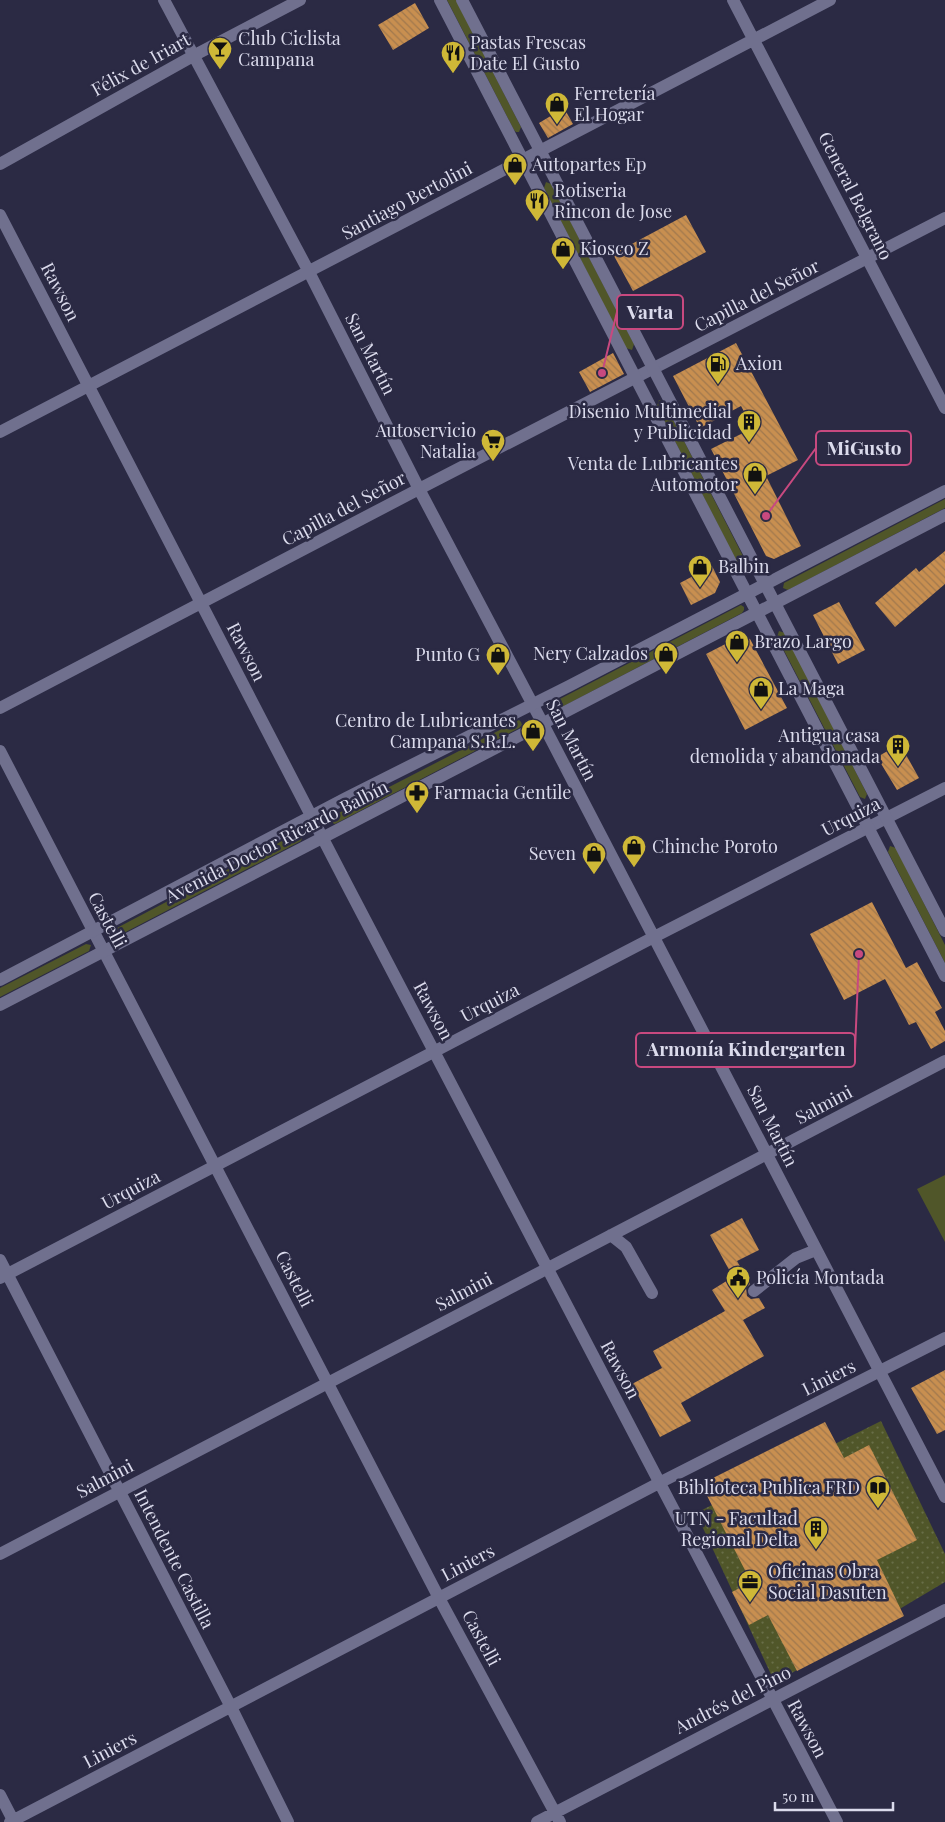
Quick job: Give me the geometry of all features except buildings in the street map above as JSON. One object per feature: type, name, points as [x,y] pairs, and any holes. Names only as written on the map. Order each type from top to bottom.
[{"type":"street","name":"San Martín","points":[[164,0],[309,272],[419,489],[945,1497]]},
{"type":"street","name":"Félix de Iriart","points":[[0,164],[193,56],[300,0]]},
{"type":"street","points":[[440,0],[945,976]]},
{"type":"street","points":[[462,0],[945,931]]},
{"type":"street","name":"General Belgrano","points":[[733,0],[945,408]]},
{"type":"street","name":"Santiago Bertolini","points":[[0,432],[830,0]]},
{"type":"street","name":"Rawson","points":[[0,215],[311,816],[837,1822]]},
{"type":"street","name":"Capilla del Señor","points":[[0,708],[419,489],[945,218]]},
{"type":"street","name":"Avenida Doctor Ricardo Balbín","points":[[0,980],[311,816],[532,705],[945,491]]},
{"type":"street","name":"Avenida Doctor Ricardo Balbín","points":[[0,1005],[945,515]]},
{"type":"street","name":"Castelli","points":[[0,751],[439,1598],[558,1817]]},
{"type":"street","name":"Urquiza","points":[[4,1276],[654,937],[945,788]]},
{"type":"street","name":"Salmini","points":[[0,1554],[945,1061]]},
{"type":"street","points":[[611,1236],[626,1247],[652,1293]]},
{"type":"street","points":[[754,1291],[796,1258],[816,1250]]},
{"type":"street","name":"Intendente Castilla","points":[[0,1260],[4,1276],[120,1492],[288,1822]]},
{"type":"street","name":"Liniers","points":[[12,1821],[659,1483],[945,1338]]},
{"type":"street","name":"Andrés del Pino","points":[[537,1822],[558,1817],[772,1700],[945,1610]]},
{"type":"street","points":[[0,1795],[12,1821]]},
{"type":"green space","points":[[447,0],[456,0],[521,127],[519,132],[514,130]]},
{"type":"green space","points":[[546,182],[551,184],[634,344],[632,350],[626,348],[544,188]]},
{"type":"green space","points":[[659,400],[664,402],[746,562],[744,568],[739,566],[657,406]]},
{"type":"green space","points":[[945,499],[945,508],[788,590],[783,588],[784,583]]},
{"type":"green space","points":[[741,605],[744,607],[742,613],[558,709],[552,707],[554,702]]},
{"type":"green space","points":[[779,631],[785,633],[867,794],[865,799],[860,797],[777,637]]},
{"type":"green space","points":[[519,720],[522,725],[519,728],[335,824],[330,822],[331,817]]},
{"type":"green space","points":[[297,833],[303,835],[301,841],[116,937],[111,935],[113,930]]},
{"type":"green space","points":[[890,846],[896,848],[945,945],[945,963],[888,852]]},
{"type":"green space","points":[[86,944],[91,945],[89,951],[0,997],[0,988]]},
{"type":"green space","points":[[945,1175],[945,1242],[917,1189]]},
{"type":"green space","name":"UTN - Facultad Regional Delta","points":[[881,1421],[945,1554],[945,1582],[775,1683],[696,1513]]},
{"type":"place","name":"Club Ciclista Campana","points":[[220,70]]},
{"type":"place","name":"Pastas Frescas Date El Gusto","points":[[453,74]]},
{"type":"place","name":"Ferretería El Hogar","points":[[557,125]]},
{"type":"place","name":"Autopartes Ep","points":[[515,186]]},
{"type":"place","name":"Rotiseria Rincon de Jose","points":[[537,222]]},
{"type":"place","name":"Kiosco Z","points":[[563,270]]},
{"type":"place","name":"Varta","points":[[602,373]]},
{"type":"place","name":"Axion","points":[[718,385]]},
{"type":"place","name":"Disenio Multimedial y Publicidad","points":[[749,443]]},
{"type":"place","name":"Autoservicio Natalia","points":[[493,462]]},
{"type":"place","name":"Venta de Lubricantes Automotor","points":[[755,495]]},
{"type":"place","name":"MiGusto","points":[[766,516]]},
{"type":"place","name":"Balbin","points":[[700,588]]},
{"type":"place","name":"Brazo Largo","points":[[737,663]]},
{"type":"place","name":"Nery Calzados","points":[[666,675]]},
{"type":"place","name":"Punto G","points":[[498,676]]},
{"type":"place","name":"La Maga","points":[[761,710]]},
{"type":"place","name":"Centro de Lubricantes Campana S.R.L.","points":[[533,752]]},
{"type":"place","name":"Antigua casa demolida y abandonada","points":[[898,767]]},
{"type":"place","name":"Farmacia Gentile","points":[[417,814]]},
{"type":"place","name":"Chinche Poroto","points":[[634,868]]},
{"type":"place","name":"Seven","points":[[594,875]]},
{"type":"place","name":"Armonía Kindergarten","points":[[859,954]]},
{"type":"place","name":"Policía Montada","points":[[738,1299]]},
{"type":"place","name":"Biblioteca Publica FRD","points":[[878,1509]]},
{"type":"place","name":"UTN - Facultad Regional Delta","points":[[816,1550]]},
{"type":"place","name":"Oficinas Obra Social Dasuten","points":[[750,1603]]}]
